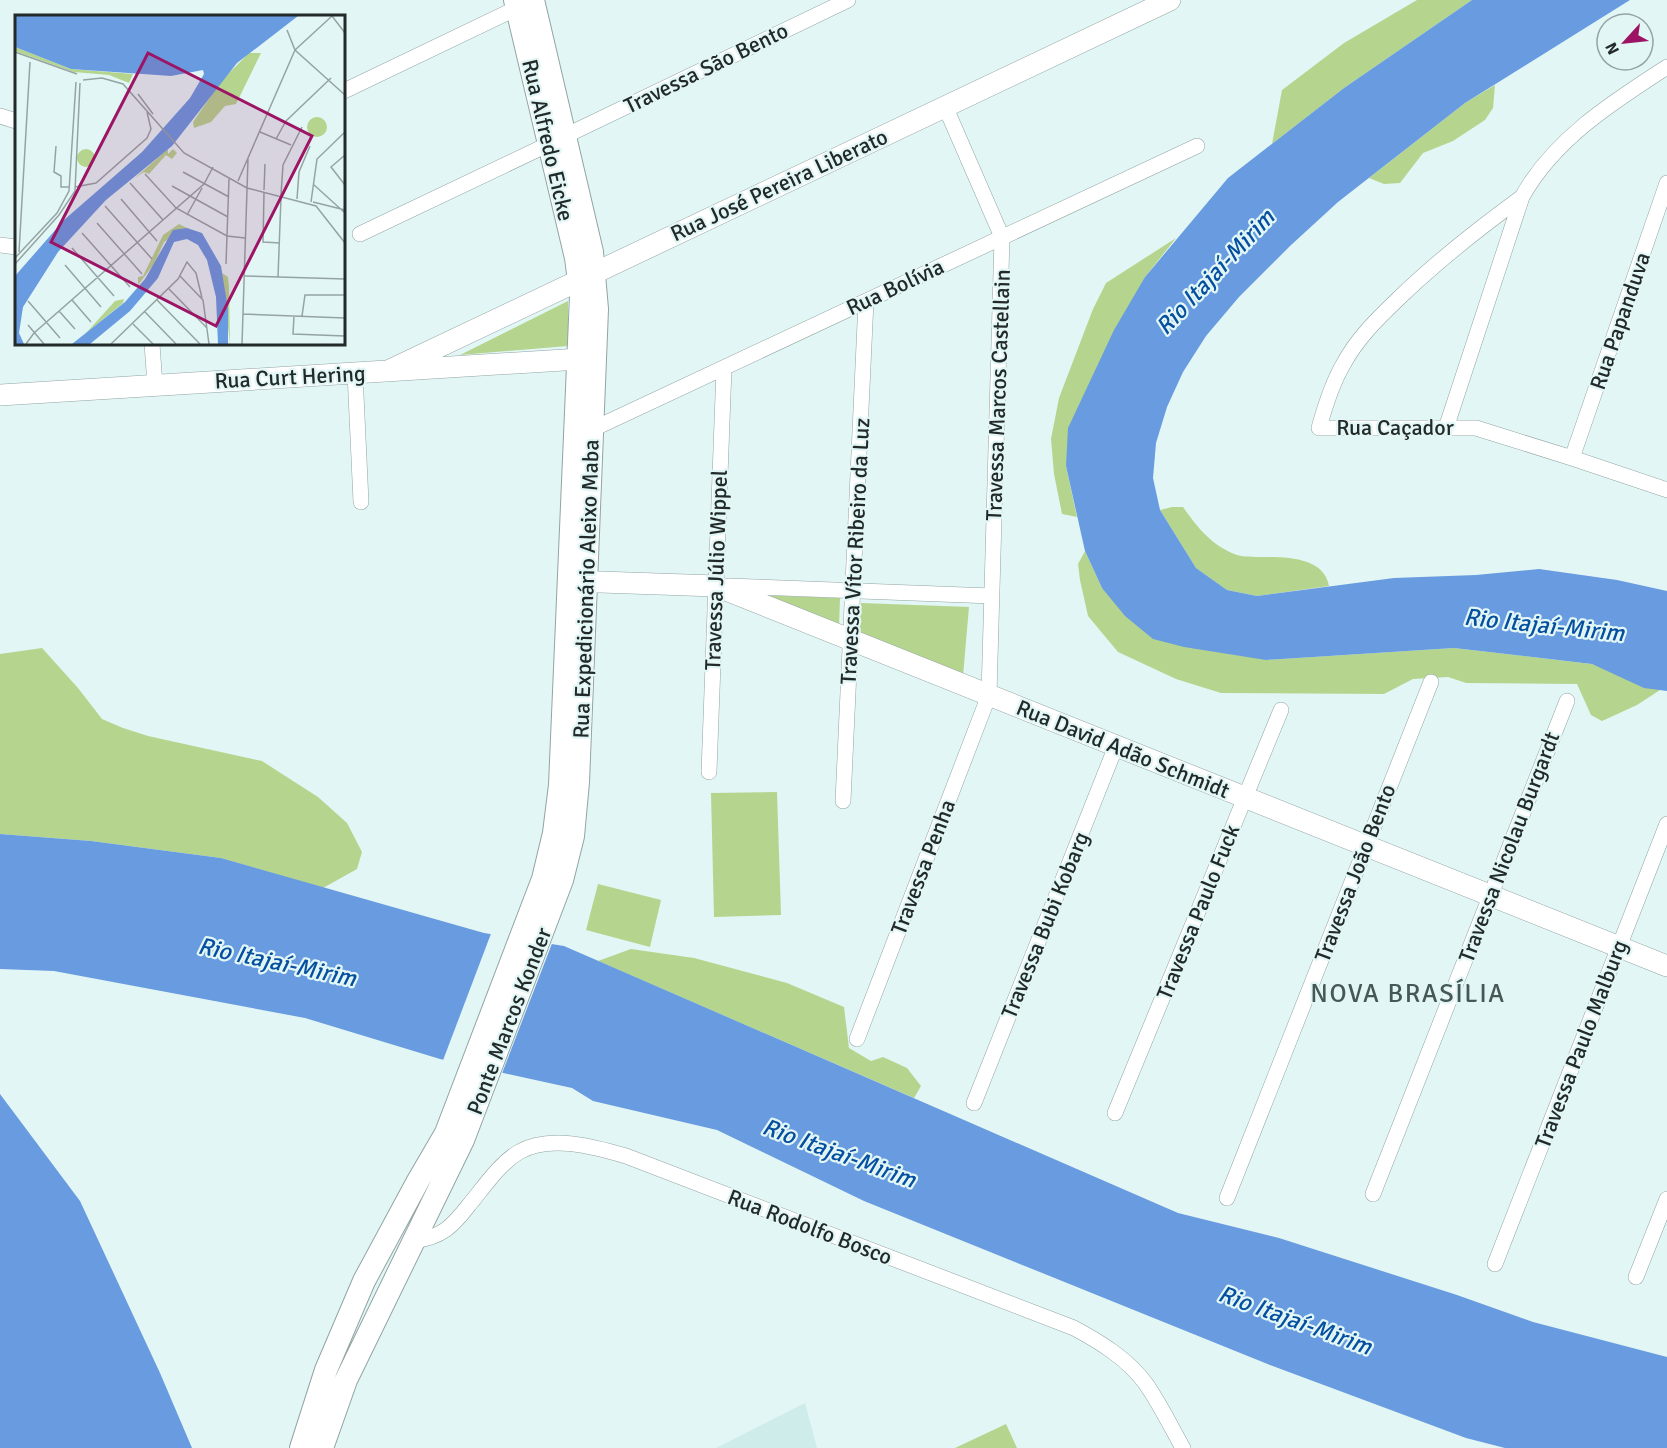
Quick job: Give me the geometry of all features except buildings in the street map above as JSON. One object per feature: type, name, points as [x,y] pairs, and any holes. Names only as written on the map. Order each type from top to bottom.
[{"type":"main road","name":"Rua José Pereira Liberato","points":[[388,371],[1170,0]]},
{"type":"main road","name":"Rua Alfredo Eicke","points":[[526,2],[587,276]]},
{"type":"main road","name":"Rua Expedicionário Aleixo Maba","points":[[578,581],[580,359],[587,276]]},
{"type":"main road","name":"Rua Expedicionário Aleixo Maba","points":[[545,899],[558,802],[592,429],[597,309],[587,276]]},
{"type":"main road","name":"Rua Curt Hering","points":[[0,395],[580,359]]},
{"type":"main road","name":"Rua David Adão Schmidt","points":[[578,581],[716,586],[1667,966]]},
{"type":"main road","name":"Ponte Marcos Konder","points":[[455,1137],[545,899]]},
{"type":"main road","points":[[322,1448],[334,1408],[414,1241],[455,1137]]},
{"type":"main road","points":[[301,1448],[316,1397],[364,1281],[455,1137]]},
{"type":"main road","points":[[342,1330],[360,1350]]},
{"type":"street","name":"Travessa São Bento","points":[[360,234],[848,0]]},
{"type":"street","points":[[345,91],[526,2]]},
{"type":"street","points":[[1446,428],[1522,197],[1534,176],[1556,151],[1616,102],[1667,67]]},
{"type":"street","name":"Travessa Marcos Castellain","points":[[945,106],[1002,237],[989,695]]},
{"type":"street","points":[[0,116],[15,121]]},
{"type":"street","name":"Rua Bolívia","points":[[592,429],[1197,146]]},
{"type":"street","name":"Rua Papanduva","points":[[1572,458],[1667,183]]},
{"type":"street","name":"Rua Caçador","points":[[1522,197],[1478,228],[1426,271],[1370,326],[1344,362],[1325,406],[1319,428],[1476,428],[1667,490]]},
{"type":"street","points":[[0,245],[15,247]]},
{"type":"street","name":"Travessa Vítor Ribeiro da Luz","points":[[843,801],[866,301]]},
{"type":"street","points":[[152,345],[155,385]]},
{"type":"street","name":"Travessa Júlio Wippel","points":[[709,772],[723,368]]},
{"type":"street","points":[[355,373],[361,502]]},
{"type":"street","points":[[716,586],[992,596]]},
{"type":"street","name":"Travessa João Bento","points":[[1227,1198],[1431,681]]},
{"type":"street","name":"Travessa Penha","points":[[857,1039],[989,695]]},
{"type":"street","name":"Travessa Nicolau Burgardt","points":[[1373,1194],[1567,701]]},
{"type":"street","name":"Travessa Paulo Fuck","points":[[1115,1113],[1281,710]]},
{"type":"street","name":"Travessa Bubi Kobarg","points":[[974,1103],[1116,746]]},
{"type":"street","name":"Travessa Paulo Malburg","points":[[1495,1264],[1667,824]]},
{"type":"street","name":"Rua Rodolfo Bosco","points":[[414,1241],[432,1238],[452,1227],[500,1167],[519,1152],[540,1144],[565,1144],[602,1149],[626,1156],[1074,1328],[1097,1340],[1124,1360],[1145,1383],[1183,1448]]},
{"type":"street","points":[[1636,1277],[1667,1199]]},
{"type":"shaded area","points":[[805,1403],[817,1448],[716,1448]]},
{"type":"green space","points":[[1417,0],[1472,0],[1344,88],[1272,144],[1282,90],[1344,43]]},
{"type":"green space","points":[[1495,85],[1493,108],[1485,120],[1453,141],[1423,153],[1400,183],[1384,184],[1369,178],[1465,103]]},
{"type":"green space","points":[[1176,238],[1145,277],[1066,466],[1077,517],[1062,514],[1054,474],[1051,439],[1059,398],[1093,309],[1106,283]]},
{"type":"green space","points":[[568,301],[568,346],[460,355]]},
{"type":"green space","points":[[1183,507],[1206,535],[1220,547],[1241,556],[1288,558],[1310,563],[1319,568],[1329,586],[1257,596],[1227,590],[1196,568],[1160,510]]},
{"type":"green space","points":[[1085,551],[1102,588],[1266,660],[1454,648],[1592,664],[1660,690],[1637,705],[1602,721],[1591,715],[1577,684],[1466,683],[1448,677],[1413,679],[1384,694],[1221,693],[1176,679],[1118,652],[1088,616],[1078,564]]},
{"type":"green space","points":[[755,595],[840,598],[839,628]]},
{"type":"green space","points":[[861,603],[969,607],[963,676],[859,636]]},
{"type":"green space","points":[[42,648],[102,719],[148,736],[262,761],[318,797],[347,823],[362,852],[357,869],[323,888],[221,858],[91,841],[0,834],[0,654]]},
{"type":"green space","points":[[777,792],[781,915],[714,917],[711,793]]},
{"type":"green space","points":[[598,884],[661,900],[650,947],[586,930]]},
{"type":"green space","points":[[631,949],[694,958],[787,983],[844,1007],[849,1048],[871,1061],[883,1057],[907,1068],[921,1086],[914,1098],[598,961]]},
{"type":"green space","points":[[1006,1424],[1017,1448],[955,1448]]},
{"type":"water","name":"Rio Itajaí-Mirim","points":[[1472,0],[1630,0],[1611,12],[1595,12],[1595,22],[1465,103],[1338,202],[1239,297],[1206,336],[1183,372],[1167,407],[1156,443],[1153,478],[1160,510],[1196,568],[1227,590],[1257,596],[1394,578],[1476,575],[1539,569],[1617,580],[1667,591],[1667,691],[1644,688],[1592,664],[1454,648],[1266,660],[1184,647],[1153,639],[1125,616],[1102,588],[1085,551],[1066,466],[1068,428],[1114,330],[1145,277],[1228,178],[1344,88]]},
{"type":"water","name":"Rio Itajaí-Mirim","points":[[0,834],[91,841],[221,858],[484,933],[564,946],[1178,1213],[1279,1238],[1533,1322],[1667,1357],[1667,1448],[1505,1448],[1466,1438],[1270,1365],[864,1201],[717,1130],[593,1101],[572,1088],[440,1059],[305,1018],[54,971],[0,969]]},
{"type":"water","points":[[0,1094],[80,1201],[160,1373],[192,1448],[0,1448]]},
{"type":"pier","points":[[492,931],[553,941],[501,1076],[442,1063]]},
{"type":"district","name":"NOVA BRASÍLIA","points":[[1408,994]]}]
